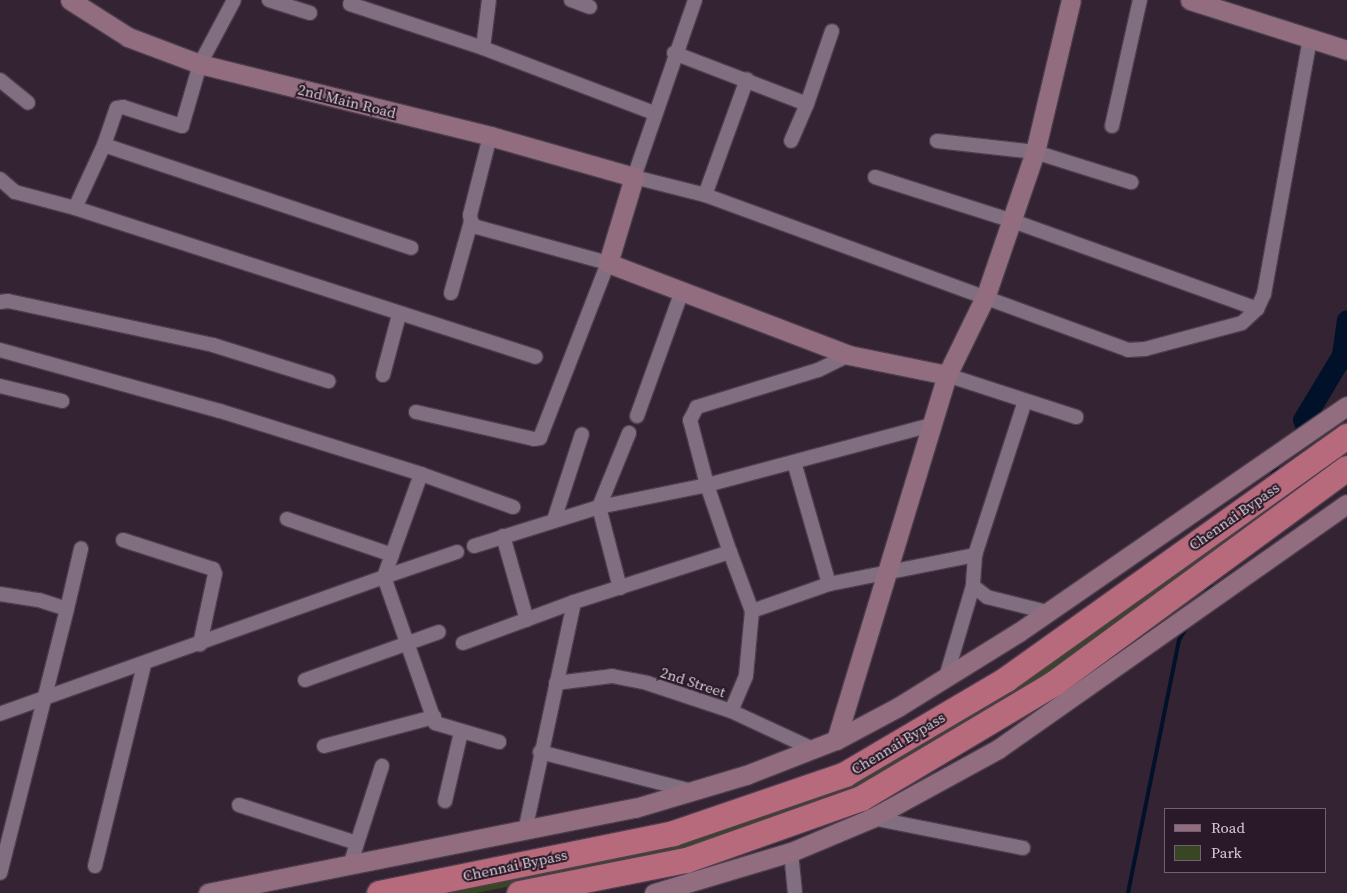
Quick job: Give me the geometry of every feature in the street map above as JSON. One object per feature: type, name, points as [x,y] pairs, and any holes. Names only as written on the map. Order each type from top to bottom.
[{"type":"highway","name":"Chennai Bypass","points":[[379,893],[673,833],[845,774],[1006,679],[1347,436]]},
{"type":"highway","name":"Chennai Bypass","points":[[519,893],[686,860],[861,798],[1054,683],[1347,468]]},
{"type":"street","name":"2nd Main Road","points":[[70,0],[128,37],[200,64],[490,136],[634,177]]},
{"type":"street","points":[[75,208],[104,145],[117,108],[123,107],[182,126],[200,64],[234,0]]},
{"type":"street","points":[[269,0],[310,13]]},
{"type":"street","points":[[483,48],[489,0]]},
{"type":"street","points":[[571,0],[590,7]]},
{"type":"street","points":[[416,412],[534,439],[540,438],[608,263],[654,112],[674,53],[695,0]]},
{"type":"street","points":[[836,740],[947,375],[986,295],[1013,221],[1035,152],[1071,0]]},
{"type":"street","points":[[1112,126],[1140,0]]},
{"type":"street","points":[[1190,0],[1215,3],[1347,50]]},
{"type":"street","points":[[350,4],[483,48],[654,112]]},
{"type":"street","points":[[792,141],[832,31]]},
{"type":"street","points":[[634,177],[705,195],[986,295],[1128,350],[1146,349],[1242,323],[1257,309],[1264,294],[1310,38]]},
{"type":"street","points":[[674,53],[747,79],[806,104]]},
{"type":"street","points":[[705,195],[747,79]]},
{"type":"street","points":[[0,80],[28,103]]},
{"type":"street","points":[[451,293],[471,222],[470,215],[490,136]]},
{"type":"street","points":[[937,140],[1035,152],[1131,182]]},
{"type":"street","points":[[104,145],[411,248]]},
{"type":"street","points":[[875,177],[1013,221],[1257,309]]},
{"type":"street","points":[[0,179],[15,192],[75,208],[399,315],[535,357]]},
{"type":"street","points":[[471,222],[476,227],[608,263],[849,355],[947,375],[1076,417]]},
{"type":"street","points":[[636,416],[682,291]]},
{"type":"street","points":[[0,302],[8,301],[213,345],[328,382]]},
{"type":"street","points":[[383,375],[399,315]]},
{"type":"street","points":[[0,350],[220,411],[421,474],[513,507]]},
{"type":"street","points":[[731,711],[746,676],[752,611],[707,485],[690,420],[698,407],[818,370],[849,355]]},
{"type":"street","points":[[0,386],[62,401]]},
{"type":"street","points":[[946,677],[973,586],[975,555],[1026,401]]},
{"type":"street","points":[[208,893],[351,862],[525,831],[635,808],[693,791],[836,740],[946,677],[1047,612],[1207,499],[1347,406]]},
{"type":"street","points":[[474,546],[599,507],[707,485],[931,425]]},
{"type":"street","points":[[620,588],[599,507],[629,433]]},
{"type":"street","points":[[554,520],[582,434]]},
{"type":"street","points":[[794,462],[829,584]]},
{"type":"street","points":[[421,474],[384,577],[437,726],[499,742]]},
{"type":"street","points":[[654,893],[790,852],[872,818],[998,749],[1347,504]]},
{"type":"street","points":[[288,519],[392,555]]},
{"type":"street","points":[[504,536],[527,620]]},
{"type":"street","points":[[123,540],[213,569],[215,574],[200,644]]},
{"type":"street","points":[[0,873],[46,700],[81,549]]},
{"type":"street","points":[[0,714],[46,700],[457,552]]},
{"type":"street","points":[[463,643],[574,602],[730,552]]},
{"type":"street","points":[[752,611],[829,584],[975,555]]},
{"type":"street","points":[[973,586],[987,597],[1047,612]]},
{"type":"street","points":[[0,594],[39,600],[67,609]]},
{"type":"street","points":[[525,831],[540,752],[574,602]]},
{"type":"street","points":[[305,680],[408,645],[439,632]]},
{"type":"street","points":[[95,866],[144,665]]},
{"type":"street","name":"2nd Street","points":[[556,683],[612,676],[731,711],[813,749]]},
{"type":"street","points":[[324,746],[434,717]]},
{"type":"street","points":[[445,801],[460,732]]},
{"type":"street","points":[[540,752],[693,791]]},
{"type":"street","points":[[351,862],[382,766]]},
{"type":"street","points":[[239,805],[357,843]]},
{"type":"street","points":[[872,818],[1023,848]]},
{"type":"street","points":[[790,852],[795,893]]},
{"type":"green space","points":[[1347,443],[1347,461],[1048,679],[862,793],[693,850],[476,893],[399,893],[844,781]]},
{"type":"waterway","points":[[1303,420],[1342,355],[1347,320]]},
{"type":"waterway","points":[[1296,431],[1303,420]]},
{"type":"waterway","points":[[1271,477],[1280,461]]},
{"type":"waterway","points":[[1239,534],[1247,520]]},
{"type":"waterway","points":[[1205,595],[1214,579]]},
{"type":"waterway","points":[[1128,893],[1179,640],[1188,625]]}]
